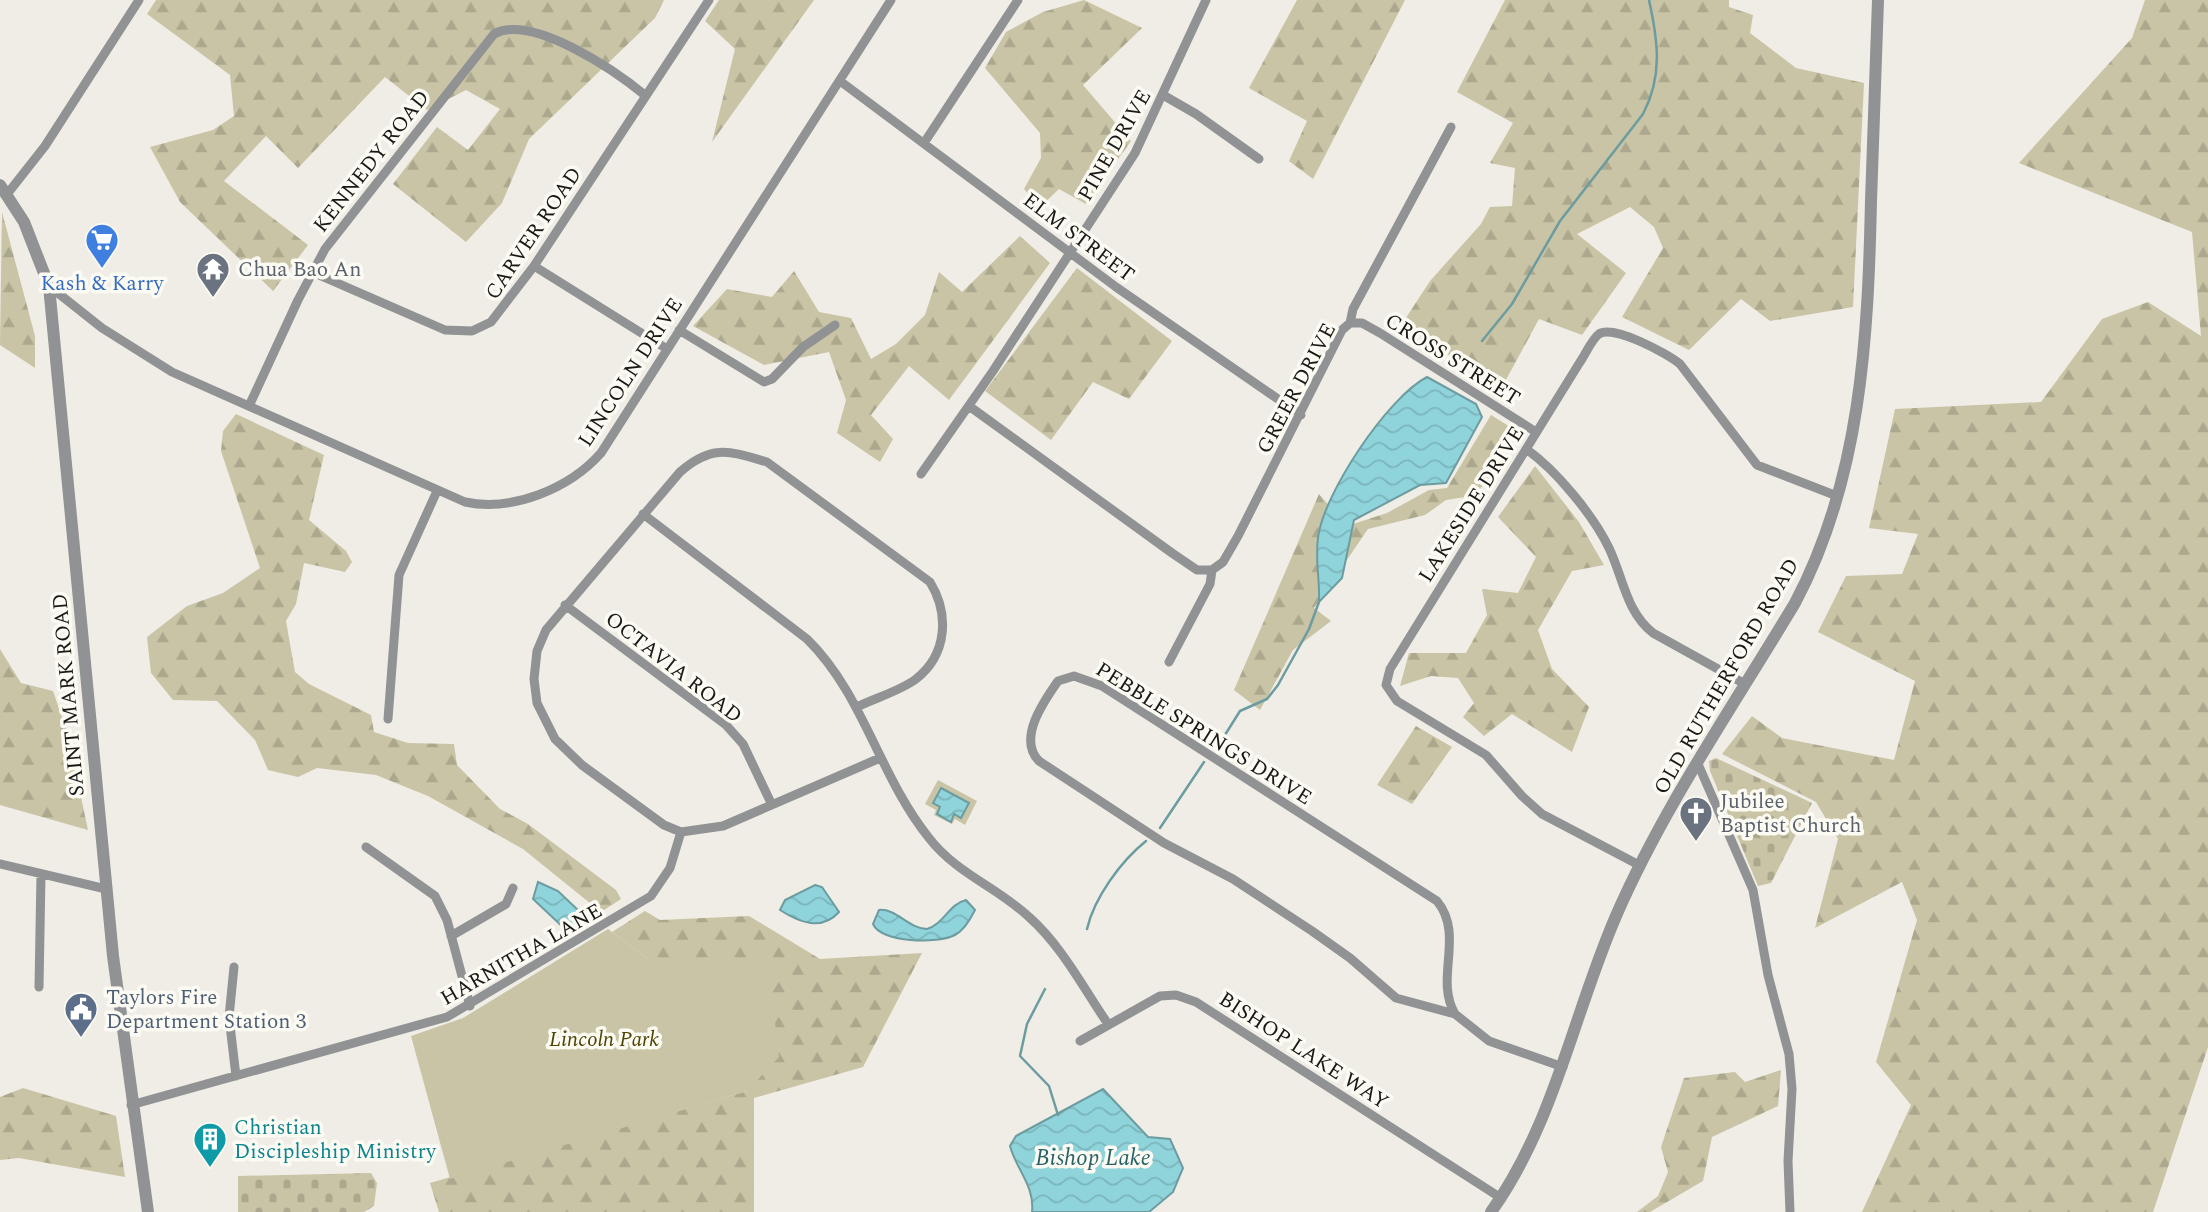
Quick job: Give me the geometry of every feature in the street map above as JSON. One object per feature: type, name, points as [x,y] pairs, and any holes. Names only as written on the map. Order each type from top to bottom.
[{"type":"street","points":[[4,189],[45,146],[139,0]]},
{"type":"street","name":"CARVER ROAD","points":[[312,272],[439,328],[466,332],[480,328],[500,314],[534,266],[709,0]]},
{"type":"street","name":"LINCOLN DRIVE","points":[[49,286],[103,328],[156,363],[437,491],[478,505],[506,504],[527,498],[574,476],[601,453],[891,0]]},
{"type":"street","points":[[925,143],[1018,0]]},
{"type":"street","name":"PINE DRIVE","points":[[921,474],[969,406],[1135,153],[1206,0]]},
{"type":"street","name":"OLD RUTHERFORD ROAD","points":[[1491,1212],[1541,1124],[1605,944],[1639,865],[1804,586],[1821,547],[1837,496],[1854,423],[1867,323],[1878,0]]},
{"type":"street","name":"KENNEDY ROAD","points":[[249,407],[312,272],[344,222],[494,34],[506,29],[533,32],[557,41],[615,73],[646,96]]},
{"type":"street","name":"ELM STREET","points":[[840,81],[1071,252],[1301,415]]},
{"type":"street","points":[[1163,95],[1196,114],[1259,159]]},
{"type":"street","name":"GREER DRIVE","points":[[1169,662],[1210,584],[1212,570],[1223,562],[1238,536],[1342,330],[1350,323],[1353,309],[1451,127]]},
{"type":"street","name":"SAINT MARK ROAD","points":[[4,189],[31,238],[49,286],[106,889],[131,1105],[148,1212]]},
{"type":"street","points":[[534,266],[667,349]]},
{"type":"street","name":"CROSS STREET","points":[[1350,323],[1362,323],[1380,333],[1536,432]]},
{"type":"street","points":[[680,330],[764,382],[772,379],[803,347],[835,325]]},
{"type":"street","name":"LAKESIDE DRIVE","points":[[1639,865],[1542,814],[1522,796],[1486,755],[1397,701],[1387,690],[1387,676],[1398,655],[1596,338],[1605,331],[1614,331],[1665,353],[1680,364],[1757,465],[1837,496]]},
{"type":"street","points":[[969,406],[1172,554],[1197,570],[1212,570]]},
{"type":"street","points":[[1526,449],[1542,460],[1600,530],[1613,555],[1632,608],[1642,623],[1653,633],[1745,684]]},
{"type":"street","points":[[857,707],[916,679],[931,662],[943,640],[944,619],[939,596],[930,582],[767,462],[742,454],[719,450],[697,458],[643,514],[565,606],[546,630],[537,651],[534,679],[537,704],[555,739],[582,765],[664,825],[681,832],[723,826],[880,758]]},
{"type":"street","points":[[388,719],[399,575],[437,491]]},
{"type":"street","points":[[643,514],[807,639],[843,681],[880,758],[913,818],[930,840],[956,868],[1017,906],[1042,929],[1108,1024]]},
{"type":"street","name":"OCTAVIA ROAD","points":[[565,606],[726,725],[743,744],[771,803]]},
{"type":"street","name":"PEBBLE SPRINGS DRIVE","points":[[1455,1014],[1448,993],[1448,922],[1441,906],[1427,893],[1102,686],[1074,676],[1058,681],[1030,734],[1031,751],[1039,761],[1164,843],[1224,873],[1312,931],[1350,958],[1396,998],[1455,1014],[1489,1041],[1563,1067]]},
{"type":"street","points":[[1698,765],[1753,890],[1768,975],[1789,1055],[1792,1089],[1788,1161],[1790,1212]]},
{"type":"street","name":"HARNITHA LANE","points":[[131,1105],[422,1027],[470,1006],[651,896],[670,868],[681,832]]},
{"type":"street","points":[[366,847],[435,896],[451,936],[470,1006]]},
{"type":"street","points":[[0,864],[106,889]]},
{"type":"street","points":[[39,987],[41,874]]},
{"type":"street","points":[[451,936],[506,904],[513,888]]},
{"type":"street","points":[[233,967],[229,1017],[236,1076]]},
{"type":"street","name":"BISHOP LAKE WAY","points":[[1080,1041],[1160,996],[1176,995],[1196,1002],[1501,1198]]},
{"type":"green space","points":[[156,0],[664,0],[655,18],[529,139],[502,203],[466,242],[393,184],[437,127],[468,150],[500,109],[466,90],[427,110],[385,77],[298,168],[266,136],[224,181],[308,245],[273,291],[180,202],[150,147],[213,130],[234,116],[230,75],[147,14]]},
{"type":"green space","points":[[719,0],[814,0],[712,142],[735,49],[705,21]]},
{"type":"green space","points":[[1084,0],[1142,28],[1083,85],[1131,141],[1086,204],[1059,189],[1040,207],[1024,189],[1041,158],[1040,133],[985,68],[1006,32],[1043,12]]},
{"type":"green space","points":[[1297,0],[1405,0],[1313,179],[1289,161],[1307,121],[1249,88]]},
{"type":"green space","points":[[1505,0],[1729,0],[1729,7],[1753,15],[1750,33],[1796,68],[1864,83],[1853,307],[1770,321],[1741,299],[1689,350],[1622,317],[1663,248],[1654,227],[1630,207],[1577,234],[1626,273],[1582,335],[1539,319],[1501,389],[1402,324],[1430,281],[1481,224],[1490,207],[1512,206],[1515,168],[1490,163],[1513,123],[1457,92]]},
{"type":"green space","points":[[2145,0],[2208,0],[2208,1047],[2153,1212],[1862,1212],[1911,1105],[1876,1062],[1917,920],[1902,882],[1815,928],[1838,839],[1816,802],[1722,754],[1752,716],[1782,738],[1894,760],[1915,681],[1818,632],[1846,576],[1902,574],[1918,534],[1869,528],[1895,409],[2041,402],[2102,319],[2148,302],[2201,336],[2192,232],[2019,163],[2132,38]]},
{"type":"green space","points":[[2,212],[35,336],[35,368],[0,345]]},
{"type":"green space","points":[[1020,236],[1050,263],[949,400],[909,366],[871,415],[893,439],[880,462],[837,433],[846,400],[829,352],[764,365],[693,326],[727,289],[772,297],[794,271],[819,312],[851,318],[871,359],[896,344],[925,315],[939,272],[962,292]]},
{"type":"green space","points":[[1077,268],[1172,341],[1129,399],[1093,382],[1051,440],[985,391]]},
{"type":"green space","points":[[236,414],[324,455],[309,520],[346,551],[352,562],[345,572],[304,563],[296,604],[286,621],[295,672],[309,684],[371,715],[374,732],[408,743],[454,744],[457,765],[500,809],[528,824],[616,890],[621,899],[601,912],[523,849],[428,796],[376,775],[317,768],[298,777],[268,770],[255,740],[217,701],[173,700],[151,673],[147,637],[187,606],[223,593],[260,568],[221,451],[223,431]]},
{"type":"green space","points":[[1491,415],[1515,430],[1490,479],[1472,496],[1446,500],[1425,515],[1368,529],[1314,608],[1331,621],[1293,650],[1260,710],[1234,690],[1319,494],[1347,526],[1387,513],[1429,490],[1447,488]]},
{"type":"green space","points":[[1535,466],[1579,522],[1604,565],[1572,571],[1538,630],[1552,669],[1589,707],[1572,752],[1512,714],[1484,736],[1463,717],[1474,703],[1458,678],[1431,676],[1400,686],[1409,653],[1466,653],[1487,615],[1482,589],[1518,593],[1536,557],[1498,517]]},
{"type":"green space","points":[[0,649],[21,683],[53,691],[67,732],[88,830],[0,805]]},
{"type":"green space","points":[[1416,726],[1452,747],[1412,804],[1377,785]]},
{"type":"green space","points":[[1716,758],[1812,803],[1771,883],[1758,886],[1710,771],[1709,761]]},
{"type":"green space","points":[[938,780],[977,801],[965,825],[955,819],[952,824],[934,815],[936,810],[925,804]]},
{"type":"green space","points":[[645,911],[660,920],[749,916],[820,959],[922,953],[863,1067],[754,1098],[754,1212],[439,1212],[430,1183],[747,1091],[768,961],[651,961],[612,932]]},
{"type":"green space","name":"Lincoln Park","points":[[608,929],[651,961],[768,961],[779,1057],[747,1091],[450,1179],[411,1036],[463,1018]]},
{"type":"green space","points":[[1781,1070],[1778,1106],[1712,1137],[1703,1181],[1650,1212],[1637,1212],[1658,1196],[1668,1172],[1661,1147],[1684,1078],[1735,1072],[1745,1082]]},
{"type":"green space","points":[[23,1088],[116,1116],[125,1177],[19,1158],[0,1160],[0,1097]]},
{"type":"green space","points":[[371,1173],[377,1183],[374,1206],[364,1212],[238,1212],[238,1176]]},
{"type":"water","points":[[1427,377],[1476,404],[1482,417],[1446,483],[1420,485],[1354,520],[1342,578],[1319,602],[1318,538],[1332,497],[1344,473],[1377,425],[1394,404]]},
{"type":"water","points":[[941,788],[969,803],[961,818],[954,814],[951,822],[937,814],[940,807],[933,803]]},
{"type":"water","points":[[538,882],[558,891],[580,912],[581,921],[565,929],[533,899]]},
{"type":"water","points":[[815,885],[822,887],[839,912],[832,918],[825,922],[811,923],[780,910],[785,900]]},
{"type":"water","points":[[966,900],[975,910],[961,931],[947,938],[898,938],[878,930],[873,924],[879,910],[885,910],[914,926],[927,929]]},
{"type":"water","name":"Bishop Lake","points":[[1103,1089],[1148,1137],[1170,1139],[1183,1168],[1173,1192],[1149,1212],[1032,1212],[1031,1194],[1010,1146],[1016,1136]]},
{"type":"waterway","points":[[1482,341],[1512,304],[1560,221],[1643,114],[1654,86],[1657,58],[1649,0]]},
{"type":"waterway","points":[[1218,746],[1240,711],[1267,699],[1278,685],[1309,629],[1319,602]]},
{"type":"waterway","points":[[1160,828],[1204,762]]},
{"type":"waterway","points":[[1087,929],[1096,905],[1110,881],[1146,841]]},
{"type":"waterway","points":[[1045,989],[1027,1024],[1020,1056],[1049,1086],[1058,1115]]},
{"type":"place","name":"Kash & Karry","points":[[102,270]]},
{"type":"place","name":"Chua Bao An","points":[[213,299]]},
{"type":"place","name":"Jubilee Baptist Church","points":[[1696,843]]},
{"type":"place","name":"Taylors Fire Department Station 3","points":[[81,1039]]},
{"type":"place","name":"Christian Discipleship Ministry","points":[[210,1169]]}]
